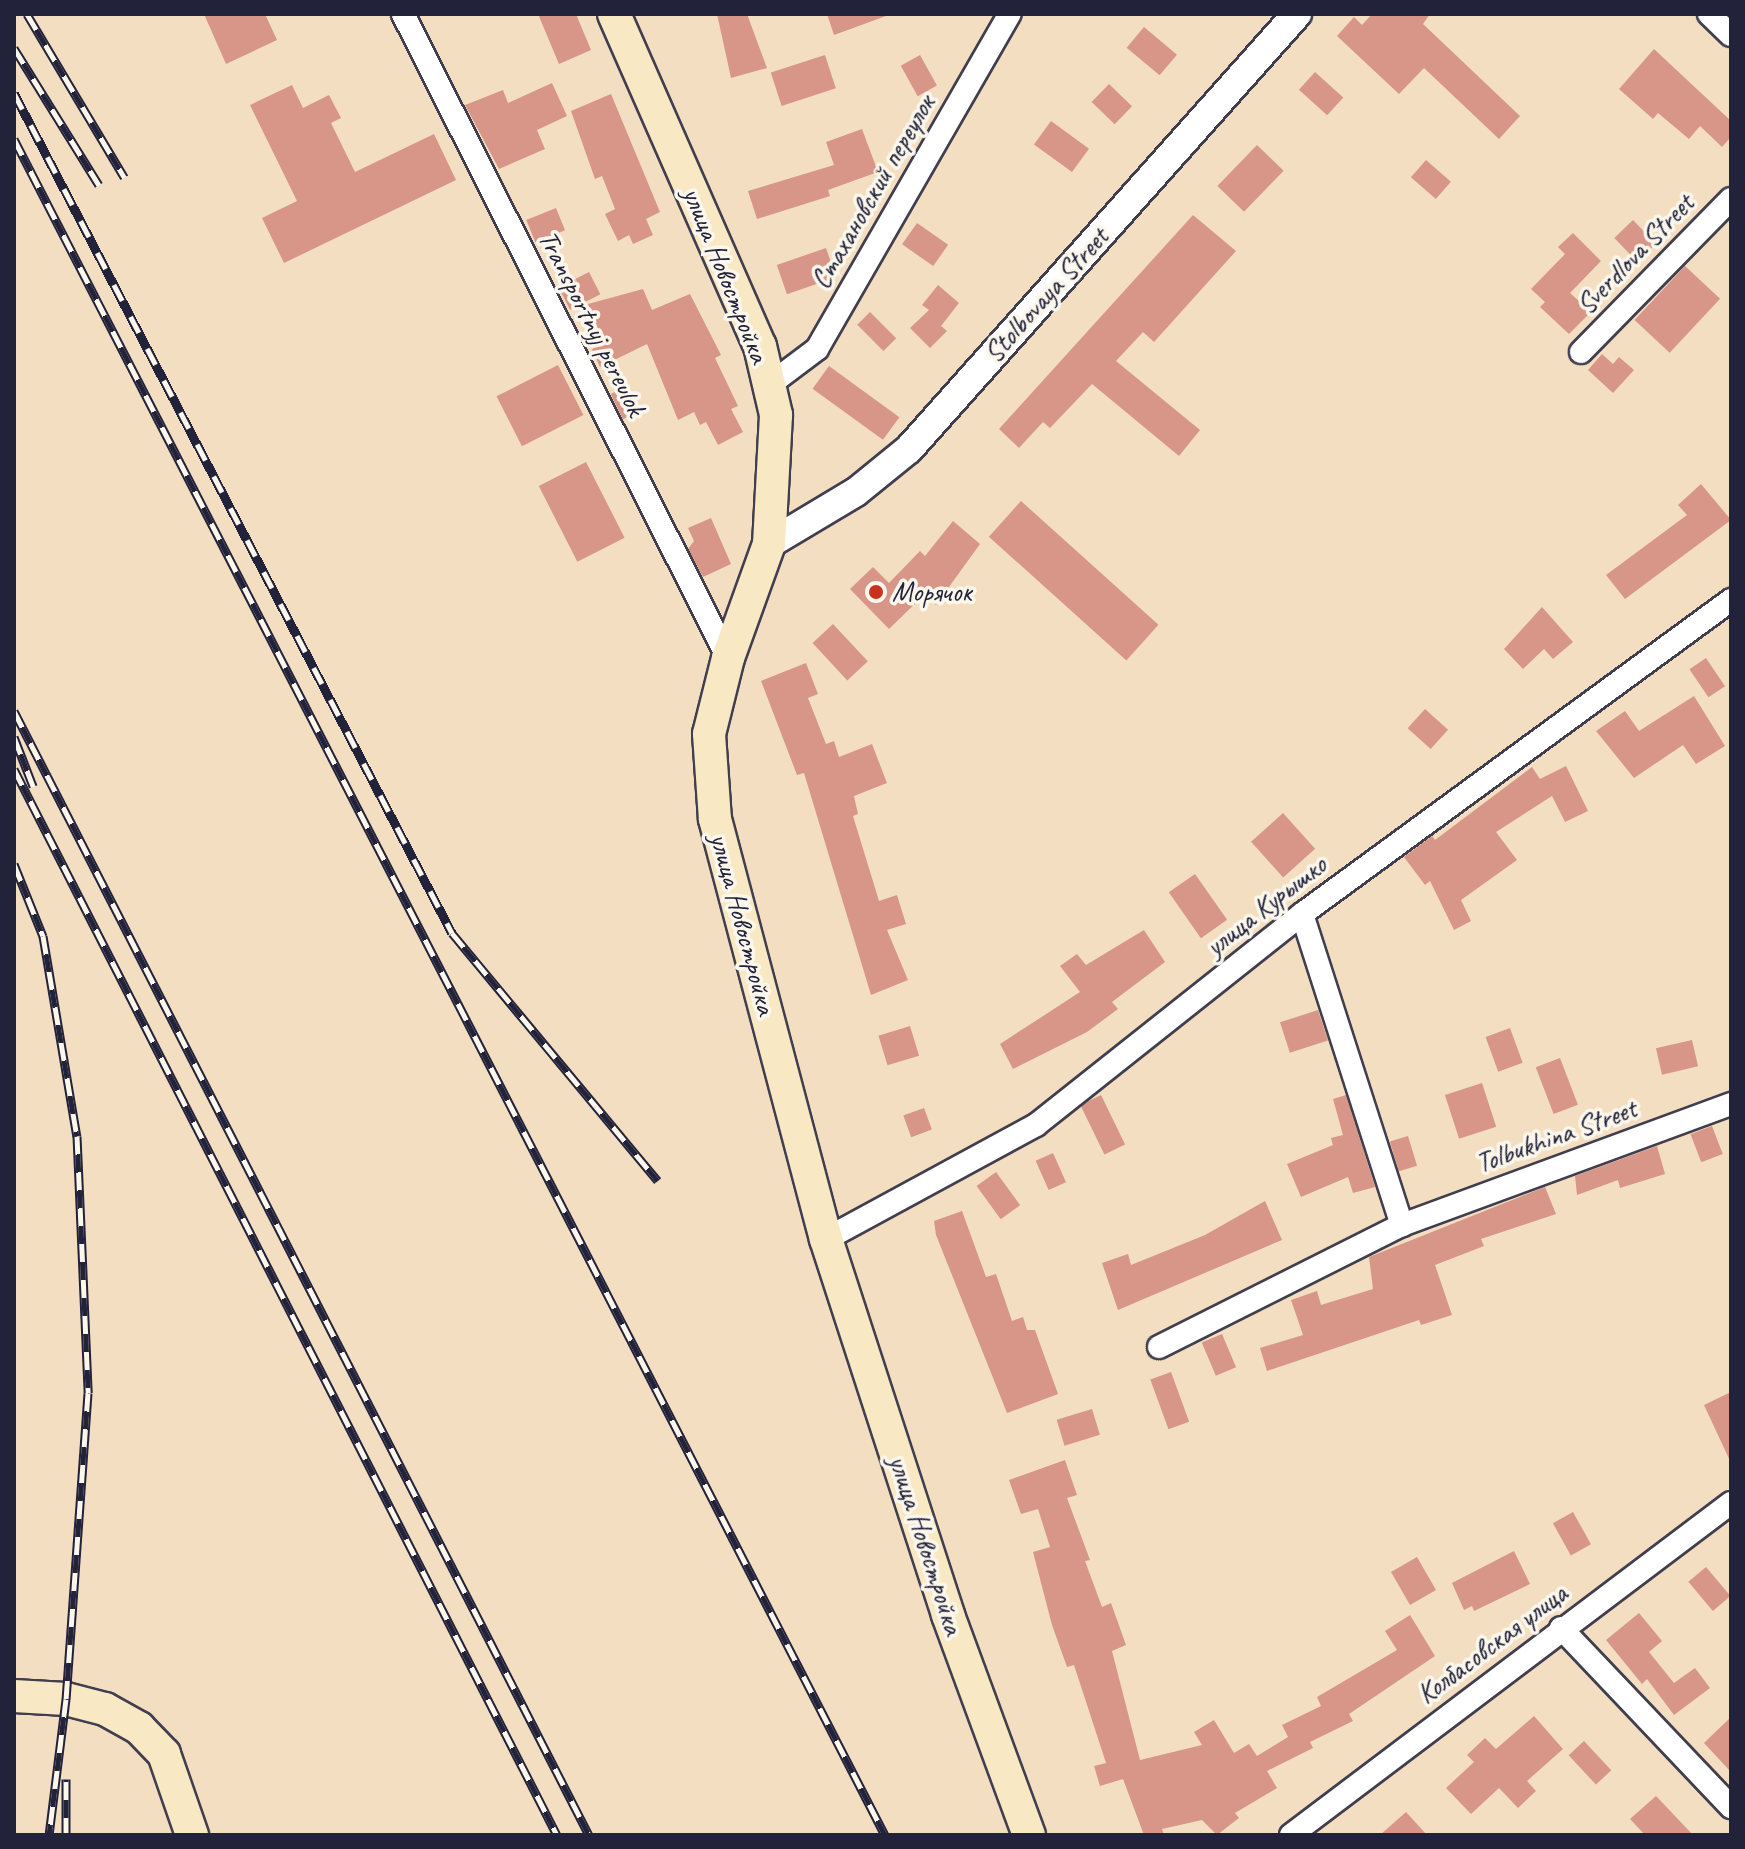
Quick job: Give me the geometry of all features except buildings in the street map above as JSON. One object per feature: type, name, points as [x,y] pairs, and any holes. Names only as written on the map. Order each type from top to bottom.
[{"type":"main road","name":"улица Новостройка","points":[[614,14],[760,346],[776,415],[769,544],[728,658],[709,734],[715,819],[826,1239],[948,1615],[1029,1835]]},
{"type":"main road","points":[[14,1696],[105,1709],[139,1728],[164,1754],[192,1835]]},
{"type":"street","name":"Transportnyj pereulok","points":[[403,14],[728,658]]},
{"type":"street","name":"Стахановский переулок","points":[[769,385],[817,349],[1010,14]]},
{"type":"street","name":"Stolbovaya Street","points":[[769,544],[856,492],[909,449],[1297,14]]},
{"type":"street","points":[[1709,14],[1731,35]]},
{"type":"street","name":"Sverdlova Street","points":[[1581,352],[1731,199]]},
{"type":"street","name":"улица Курышко","points":[[826,1239],[1036,1125],[1302,914],[1731,600]]},
{"type":"street","points":[[1302,914],[1402,1225]]},
{"type":"street","name":"Tolbukhina Street","points":[[1159,1347],[1402,1225],[1731,1104]]},
{"type":"street","name":"Колбасовская улица","points":[[1291,1835],[1561,1628],[1731,1503]]},
{"type":"street","points":[[1561,1628],[1731,1807]]},
{"type":"railway","points":[[27,14],[124,177]]},
{"type":"railway","points":[[14,48],[99,185]]},
{"type":"railway","points":[[14,93],[452,933],[658,1181]]},
{"type":"railway","points":[[14,139],[885,1835]]},
{"type":"railway","points":[[14,711],[589,1835]]},
{"type":"railway","points":[[14,737],[33,786]]},
{"type":"railway","points":[[14,769],[557,1835]]},
{"type":"railway","points":[[14,864],[43,936],[77,1136],[88,1393],[66,1699],[49,1835]]},
{"type":"railway","points":[[66,1779],[66,1835]]},
{"type":"place","name":"Морячок","points":[[876,592]]}]
